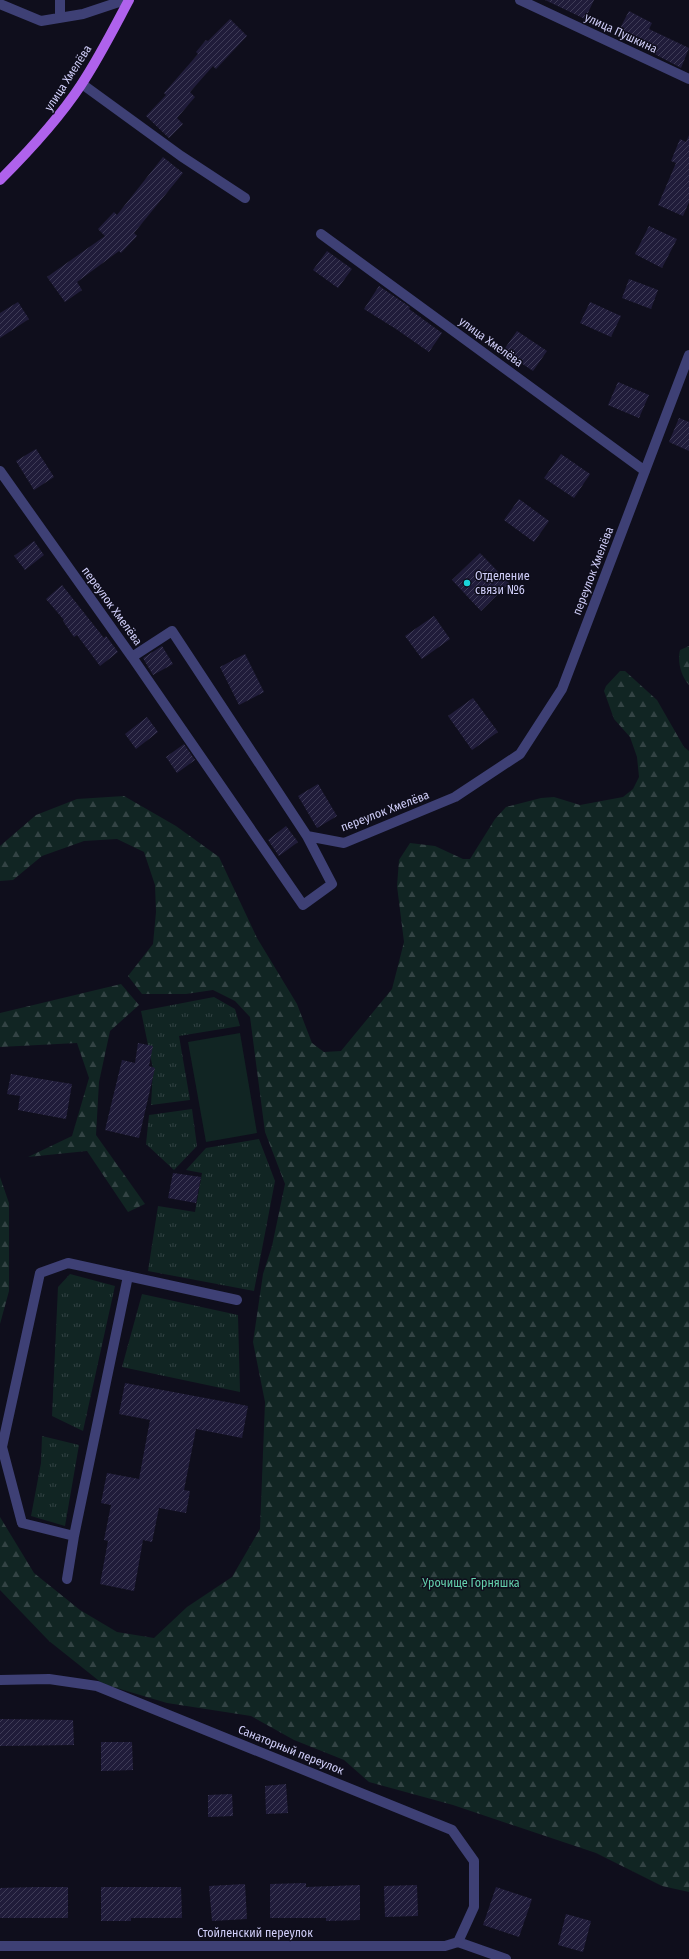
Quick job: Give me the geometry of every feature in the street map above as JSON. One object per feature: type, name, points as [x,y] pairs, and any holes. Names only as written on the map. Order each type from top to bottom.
[{"type":"main road","name":"улица Хмелёва","points":[[0,180],[24,157],[58,119],[82,84],[129,0]]},
{"type":"street","points":[[60,0],[60,18]]},
{"type":"street","points":[[0,4],[41,21],[83,14],[125,0]]},
{"type":"street","name":"улица Пушкина","points":[[520,0],[689,79]]},
{"type":"street","points":[[82,84],[181,156],[245,198]]},
{"type":"street","name":"улица Хмелёва","points":[[321,234],[645,471]]},
{"type":"street","name":"переулок Хмелёва","points":[[0,471],[132,657],[172,632],[307,836],[344,843],[455,798],[520,754],[562,689],[689,355]]},
{"type":"street","points":[[132,657],[303,905],[332,884],[307,836]]},
{"type":"street","points":[[74,1536],[22,1523],[1,1448],[40,1273],[68,1263],[237,1300]]},
{"type":"street","points":[[67,1579],[74,1536],[128,1276]]},
{"type":"street","name":"Санаторный переулок","points":[[0,1680],[49,1679],[98,1686],[452,1830],[474,1861],[474,1907],[458,1942]]},
{"type":"street","points":[[458,1942],[506,1959]]},
{"type":"street","name":"Стойленский переулок","points":[[0,1946],[445,1946],[458,1942]]},
{"type":"green space","points":[[689,646],[689,685],[679,664],[679,654],[680,650]]},
{"type":"green space","name":"Урочище Горняшка","points":[[620,671],[625,671],[657,700],[684,747],[689,751],[689,1892],[662,1886],[596,1853],[453,1805],[369,1782],[344,1760],[294,1740],[251,1716],[167,1703],[103,1684],[49,1641],[0,1590],[0,1517],[34,1573],[80,1610],[117,1632],[154,1638],[187,1607],[232,1577],[260,1529],[265,1402],[253,1342],[263,1274],[272,1246],[285,1184],[265,1132],[250,1017],[235,1001],[213,990],[186,994],[142,994],[128,976],[153,944],[156,912],[155,885],[144,852],[117,839],[84,841],[42,856],[13,880],[0,881],[0,846],[36,815],[77,799],[124,796],[176,826],[219,857],[257,938],[297,1004],[312,1043],[324,1052],[341,1051],[392,989],[404,942],[397,886],[399,860],[410,843],[435,846],[463,859],[470,859],[495,819],[506,807],[541,798],[554,797],[580,805],[623,797],[633,789],[639,777],[637,757],[630,737],[614,719],[604,691],[606,686]]},
{"type":"green space","points":[[121,984],[139,1005],[110,1031],[99,1082],[96,1135],[145,1204],[128,1212],[87,1151],[28,1157],[72,1136],[89,1078],[77,1043],[0,1047],[0,1013]]},
{"type":"green space","points":[[214,997],[235,1009],[240,1026],[179,1036],[190,1100],[151,1105],[153,1069],[141,1011]]},
{"type":"green space","points":[[240,1033],[257,1133],[206,1142],[188,1042]]},
{"type":"green space","points":[[192,1109],[197,1146],[174,1170],[146,1144],[149,1115]]},
{"type":"green space","points":[[259,1139],[275,1181],[254,1291],[148,1271],[158,1206],[195,1212],[202,1173],[186,1170],[206,1148]]},
{"type":"green space","points":[[0,1177],[9,1203],[9,1291],[0,1324]]},
{"type":"green space","points":[[70,1274],[115,1286],[83,1431],[52,1416],[58,1287]]},
{"type":"green space","points":[[142,1294],[238,1315],[240,1392],[122,1367]]},
{"type":"green space","points":[[42,1436],[79,1445],[65,1526],[31,1516],[41,1463]]},
{"type":"building","points":[[545,0],[594,0],[585,19]]},
{"type":"building","points":[[629,11],[652,23],[649,29],[689,48],[681,68],[617,34]]},
{"type":"building","points":[[230,19],[247,36],[216,69],[213,66],[190,92],[195,97],[177,118],[183,124],[169,138],[146,116],[166,95],[164,93],[198,54],[196,52],[206,40],[208,41]]},
{"type":"building","points":[[689,135],[689,202],[683,216],[658,205],[676,163],[671,161],[680,139],[686,142]]},
{"type":"building","points":[[163,157],[183,173],[134,233],[137,236],[121,253],[119,251],[77,282],[82,290],[65,302],[47,277],[105,236],[98,229],[114,212],[117,215]]},
{"type":"building","points":[[649,226],[677,239],[662,268],[635,254]]},
{"type":"building","points":[[327,251],[352,269],[338,288],[313,270]]},
{"type":"building","points":[[629,279],[658,290],[651,309],[622,298]]},
{"type":"building","points":[[379,286],[410,307],[409,309],[442,333],[429,352],[364,309]]},
{"type":"building","points":[[18,302],[29,319],[0,338],[0,313]]},
{"type":"building","points":[[590,302],[621,316],[611,337],[580,323]]},
{"type":"building","points":[[517,331],[547,351],[533,371],[503,351]]},
{"type":"building","points":[[618,382],[649,395],[639,418],[608,405]]},
{"type":"building","points":[[679,418],[689,422],[689,451],[669,442]]},
{"type":"building","points":[[36,449],[54,477],[34,490],[16,461]]},
{"type":"building","points":[[561,454],[590,474],[574,498],[544,478]]},
{"type":"building","points":[[519,499],[549,521],[534,542],[504,520]]},
{"type":"building","points":[[34,541],[44,555],[25,570],[14,556]]},
{"type":"building","points":[[480,553],[509,583],[481,611],[452,580]]},
{"type":"building","points":[[62,585],[104,638],[106,636],[118,652],[100,666],[77,635],[74,637],[63,621],[64,620],[46,599]]},
{"type":"building","points":[[434,616],[450,639],[422,659],[405,636]]},
{"type":"building","points":[[162,646],[173,664],[153,675],[143,658]]},
{"type":"building","points":[[245,654],[264,692],[239,705],[220,667]]},
{"type":"building","points":[[473,698],[498,732],[472,750],[448,716]]},
{"type":"building","points":[[147,717],[158,732],[136,749],[125,734]]},
{"type":"building","points":[[184,744],[195,760],[177,773],[166,757]]},
{"type":"building","points":[[318,784],[337,816],[317,828],[298,796]]},
{"type":"building","points":[[286,826],[298,842],[279,856],[268,840]]},
{"type":"building","points":[[138,1043],[153,1046],[149,1066],[155,1068],[139,1138],[105,1130],[122,1060],[135,1063]]},
{"type":"building","points":[[11,1074],[72,1084],[66,1119],[18,1110],[20,1096],[7,1094]]},
{"type":"building","points":[[173,1173],[201,1177],[196,1203],[168,1198]]},
{"type":"building","points":[[125,1383],[248,1406],[242,1438],[196,1429],[184,1490],[190,1491],[186,1513],[159,1508],[152,1542],[143,1540],[134,1591],[100,1584],[108,1541],[104,1540],[111,1505],[101,1503],[107,1473],[139,1479],[150,1420],[119,1414]]},
{"type":"building","points":[[0,1719],[73,1720],[74,1745],[0,1746]]},
{"type":"building","points":[[101,1742],[132,1742],[133,1770],[101,1771]]},
{"type":"building","points":[[286,1784],[288,1813],[266,1814],[265,1786]]},
{"type":"building","points":[[232,1794],[233,1816],[208,1817],[208,1795]]},
{"type":"building","points":[[306,1883],[306,1887],[360,1885],[360,1920],[326,1921],[326,1918],[270,1918],[270,1884]]},
{"type":"building","points":[[245,1884],[247,1919],[212,1921],[209,1886]]},
{"type":"building","points":[[417,1885],[418,1916],[385,1917],[384,1886]]},
{"type":"building","points":[[68,1887],[68,1918],[0,1918],[0,1888]]},
{"type":"building","points":[[101,1887],[181,1887],[182,1918],[131,1918],[131,1921],[101,1921]]},
{"type":"building","points":[[496,1887],[532,1899],[519,1937],[483,1925]]},
{"type":"building","points":[[566,1914],[591,1921],[583,1952],[558,1945]]},
{"type":"place","name":"Отделение связи №6","points":[[467,583]]}]
